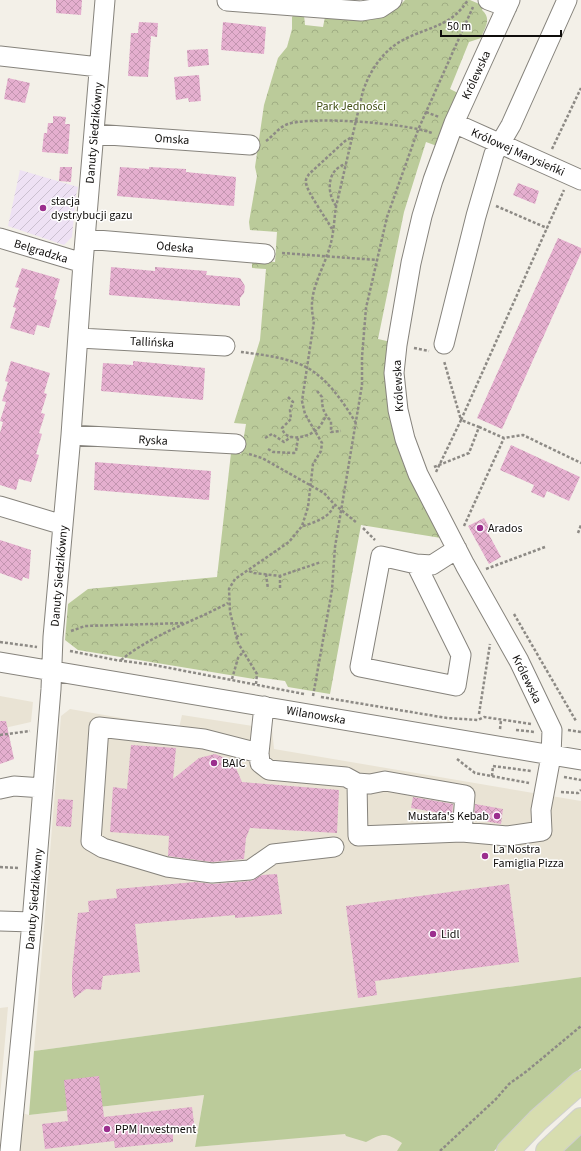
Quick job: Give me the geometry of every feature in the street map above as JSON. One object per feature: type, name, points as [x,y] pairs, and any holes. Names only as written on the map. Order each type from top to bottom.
[{"type":"main road","points":[[508,1151],[538,1120],[581,1082]]},
{"type":"main road","points":[[547,1151],[581,1119]]},
{"type":"street","name":"Danuty Siedzikówny","points":[[10,1151],[32,922],[52,670],[53,636],[79,338],[83,264],[105,0]]},
{"type":"street","points":[[227,1],[361,11],[380,8],[392,0]]},
{"type":"street","points":[[488,0],[508,3]]},
{"type":"street","points":[[440,350],[480,200],[494,154],[511,125],[567,0]]},
{"type":"street","name":"Królewska","points":[[462,832],[507,836],[542,831],[541,810],[552,730],[519,661],[472,575],[459,541],[405,439],[398,410],[394,373],[397,345],[422,216],[432,180],[451,131],[508,3]]},
{"type":"street","points":[[0,56],[99,67]]},
{"type":"street","name":"Królowej Marysieńki","points":[[451,131],[499,144],[576,178]]},
{"type":"street","name":"Omska","points":[[94,134],[250,145]]},
{"type":"street","name":"Belgradzka","points":[[0,238],[83,264]]},
{"type":"street","name":"Odeska","points":[[85,239],[265,254]]},
{"type":"street","name":"Tallińska","points":[[79,338],[225,346]]},
{"type":"street","name":"Ryska","points":[[71,435],[236,444]]},
{"type":"street","points":[[0,506],[63,525]]},
{"type":"street","points":[[416,564],[461,656],[456,686],[360,667],[381,556],[416,564],[432,564],[459,541]]},
{"type":"street","name":"Wilanowska","points":[[0,662],[264,706],[547,772],[581,760]]},
{"type":"street","points":[[264,706],[259,753],[260,763],[269,770],[346,777],[357,783],[370,784],[385,781],[465,795],[462,832],[358,836],[357,783]]},
{"type":"street","points":[[259,753],[204,739],[99,727],[91,840],[103,848],[167,867],[212,873],[250,870],[272,854],[334,847]]},
{"type":"street","points":[[0,789],[14,786],[43,788]]},
{"type":"street","points":[[0,921],[32,922]]},
{"type":"path","points":[[256,684],[257,674],[243,652],[236,637],[228,603],[229,589],[235,579],[249,571],[289,542],[302,526],[308,507],[309,485],[313,464],[321,452],[322,443],[305,414],[302,400],[314,321],[311,310],[314,286],[324,265],[330,244],[336,207],[355,123],[368,75],[378,61],[394,45],[406,38],[447,22],[461,11],[468,0]]},
{"type":"path","points":[[314,696],[332,590],[334,547],[362,385],[362,357],[366,308],[387,217],[418,130],[476,0]]},
{"type":"path","points":[[544,164],[581,88]]},
{"type":"path","points":[[250,145],[256,142],[266,141],[287,124],[303,122],[331,121],[418,130],[451,131]]},
{"type":"path","points":[[332,229],[310,192],[306,179],[309,174],[340,145],[352,137]]},
{"type":"path","points":[[336,207],[332,200],[329,185],[336,169],[346,164]]},
{"type":"path","points":[[425,476],[439,465],[461,420],[547,228],[576,178]]},
{"type":"path","points":[[480,200],[547,228]]},
{"type":"path","points":[[265,254],[281,253],[377,260]]},
{"type":"path","points":[[397,345],[440,350],[461,420]]},
{"type":"path","points":[[225,346],[239,352],[285,360],[315,372],[329,386],[347,409],[356,425]]},
{"type":"path","points":[[317,391],[322,396],[322,406],[326,416],[331,421],[331,432],[341,431]]},
{"type":"path","points":[[288,397],[293,402],[290,410],[291,419],[282,428],[286,435],[298,438],[315,431],[326,416]]},
{"type":"path","points":[[461,420],[504,438],[524,435],[581,463]]},
{"type":"path","points":[[425,476],[439,465],[469,453],[479,427]]},
{"type":"path","points":[[265,438],[272,434],[284,442],[291,437]]},
{"type":"path","points":[[268,449],[273,452],[294,453],[296,451],[298,438]]},
{"type":"path","points":[[459,541],[504,438]]},
{"type":"path","points":[[236,444],[240,452],[262,458],[324,493],[334,504],[357,523]]},
{"type":"path","points":[[302,526],[328,514],[333,510],[334,504]]},
{"type":"path","points":[[581,525],[578,533],[581,532]]},
{"type":"path","points":[[472,575],[545,546]]},
{"type":"path","points":[[249,571],[280,576],[321,562]]},
{"type":"path","points":[[266,574],[268,589]]},
{"type":"path","points":[[280,576],[280,588]]},
{"type":"path","points":[[121,661],[184,622],[212,612],[228,603]]},
{"type":"path","points":[[514,614],[576,721]]},
{"type":"path","points":[[68,633],[85,626],[184,622]]},
{"type":"path","points":[[236,637],[242,634]]},
{"type":"path","points":[[479,714],[490,639]]},
{"type":"path","points":[[0,642],[43,648]]},
{"type":"path","points":[[64,649],[121,661],[154,664],[314,696],[409,710],[446,718],[478,720],[484,717],[533,724]]},
{"type":"path","points":[[232,679],[238,658],[243,652]]},
{"type":"path","points":[[478,720],[483,725]]},
{"type":"path","points":[[500,728],[501,720]]},
{"type":"path","points":[[563,730],[579,730]]},
{"type":"path","points":[[0,734],[32,731]]},
{"type":"path","points":[[457,759],[475,773],[535,784],[547,772]]},
{"type":"path","points":[[492,776],[493,766],[547,772],[569,793],[578,793],[581,790]]},
{"type":"path","points":[[0,867],[21,869]]},
{"type":"path","points":[[440,1151],[496,1099],[509,1084],[581,1026]]},
{"type":"shaded area","points":[[20,170],[78,187],[72,237],[64,245],[8,226]]},
{"type":"shaded area","points":[[0,696],[33,702],[31,722],[0,729]]},
{"type":"shaded area","points":[[70,709],[179,728],[182,715],[272,729],[274,749],[581,801],[581,977],[34,1051],[61,716]]},
{"type":"shaded area","points":[[8,1007],[0,1097],[0,1008]]},
{"type":"shaded area","points":[[204,1095],[195,1147],[436,1125],[412,1151],[17,1151],[22,1113],[29,1115]]},
{"type":"green space","name":"Park Jedności","points":[[405,0],[470,0],[484,6],[482,10],[487,17],[486,27],[481,38],[469,42],[450,89],[460,94],[437,146],[426,142],[404,212],[378,339],[391,342],[393,428],[403,463],[441,538],[361,525],[330,694],[288,687],[285,681],[256,677],[254,679],[78,650],[65,640],[68,604],[88,589],[217,577],[231,453],[241,454],[246,424],[234,423],[260,340],[266,269],[252,268],[252,260],[275,262],[277,232],[250,230],[249,222],[257,176],[255,167],[264,105],[278,58],[287,47],[292,29],[292,17],[295,13],[304,15],[305,25],[323,27],[325,17],[383,16],[399,6]]},
{"type":"green space","points":[[581,977],[581,1068],[539,1106],[494,1151],[397,1151],[402,1143],[388,1135],[380,1135],[366,1142],[346,1136],[345,1134],[195,1147],[204,1095],[29,1115],[34,1051]]},
{"type":"green space","points":[[581,1130],[581,1151],[559,1151]]},
{"type":"building","points":[[56,0],[82,0],[81,15],[56,13]]},
{"type":"building","points":[[139,22],[158,23],[157,37],[151,36],[148,77],[128,76],[131,33],[138,33]]},
{"type":"building","points":[[223,22],[266,27],[264,54],[221,50]]},
{"type":"building","points":[[208,49],[209,65],[188,67],[187,50]]},
{"type":"building","points":[[199,75],[201,101],[189,102],[188,98],[176,100],[174,77]]},
{"type":"building","points":[[8,78],[30,83],[25,103],[4,99]]},
{"type":"building","points":[[53,116],[66,117],[65,124],[70,124],[68,154],[42,152],[44,133],[47,133],[48,123],[53,123]]},
{"type":"building","points":[[60,167],[72,167],[71,182],[59,181]]},
{"type":"building","points":[[120,167],[186,169],[186,172],[236,177],[234,206],[117,196]]},
{"type":"building","points":[[518,183],[539,191],[535,204],[513,195]]},
{"type":"building","points":[[558,238],[581,248],[581,253],[502,429],[477,418]]},
{"type":"building","points":[[111,267],[155,271],[155,267],[207,271],[206,275],[240,278],[245,286],[244,293],[240,298],[240,306],[109,295]]},
{"type":"building","points":[[22,268],[60,279],[54,299],[57,300],[49,328],[37,325],[34,335],[10,328],[16,308],[13,307],[19,288],[15,287]]},
{"type":"building","points":[[11,361],[50,373],[44,393],[47,394],[41,413],[45,414],[39,433],[42,434],[36,454],[39,455],[31,482],[19,479],[16,490],[0,485],[0,433],[3,422],[0,421],[6,402],[2,401],[8,382],[5,381]]},
{"type":"building","points":[[133,361],[205,368],[203,400],[101,391],[103,363],[133,365]]},
{"type":"building","points":[[511,445],[580,477],[569,501],[547,491],[544,498],[531,492],[534,485],[500,470]]},
{"type":"building","points":[[95,462],[211,471],[209,500],[94,490]]},
{"type":"building","points":[[484,518],[491,530],[487,531],[501,557],[489,564],[468,526]]},
{"type":"building","points":[[0,540],[31,550],[29,579],[23,577],[22,581],[0,573]]},
{"type":"building","points":[[0,721],[6,721],[14,759],[0,764]]},
{"type":"building","points":[[131,745],[176,748],[173,779],[199,758],[215,754],[230,760],[235,766],[242,782],[339,790],[337,833],[250,828],[246,838],[244,859],[212,862],[168,856],[169,836],[110,832],[113,787],[127,789]]},
{"type":"building","points":[[413,797],[453,804],[452,815],[411,808]]},
{"type":"building","points":[[58,799],[73,800],[71,827],[56,826]]},
{"type":"building","points":[[475,804],[503,809],[501,824],[474,819]]},
{"type":"building","points":[[277,874],[282,914],[235,918],[235,915],[135,924],[140,972],[103,976],[101,990],[86,989],[74,998],[72,973],[78,913],[89,912],[88,901],[117,898],[116,889],[195,882],[213,884],[251,881],[262,875]]},
{"type":"building","name":"Lidl","points":[[509,884],[519,962],[375,981],[377,995],[358,998],[346,906]]},
{"type":"building","points":[[99,1076],[104,1117],[192,1107],[195,1131],[173,1134],[173,1142],[115,1148],[114,1141],[45,1149],[42,1124],[68,1121],[64,1080]]},
{"type":"place","name":"stacja dystrybucji gazu","points":[[43,208]]},
{"type":"place","name":"Arados","points":[[480,528]]},
{"type":"place","name":"BAIC","points":[[214,763]]},
{"type":"place","name":"Mustafa's Kebab","points":[[497,816]]},
{"type":"place","name":"La Nostra Famiglia Pizza","points":[[485,856]]},
{"type":"place","name":"Lidl","points":[[433,934]]},
{"type":"place","name":"PPM Investment","points":[[107,1129]]}]
